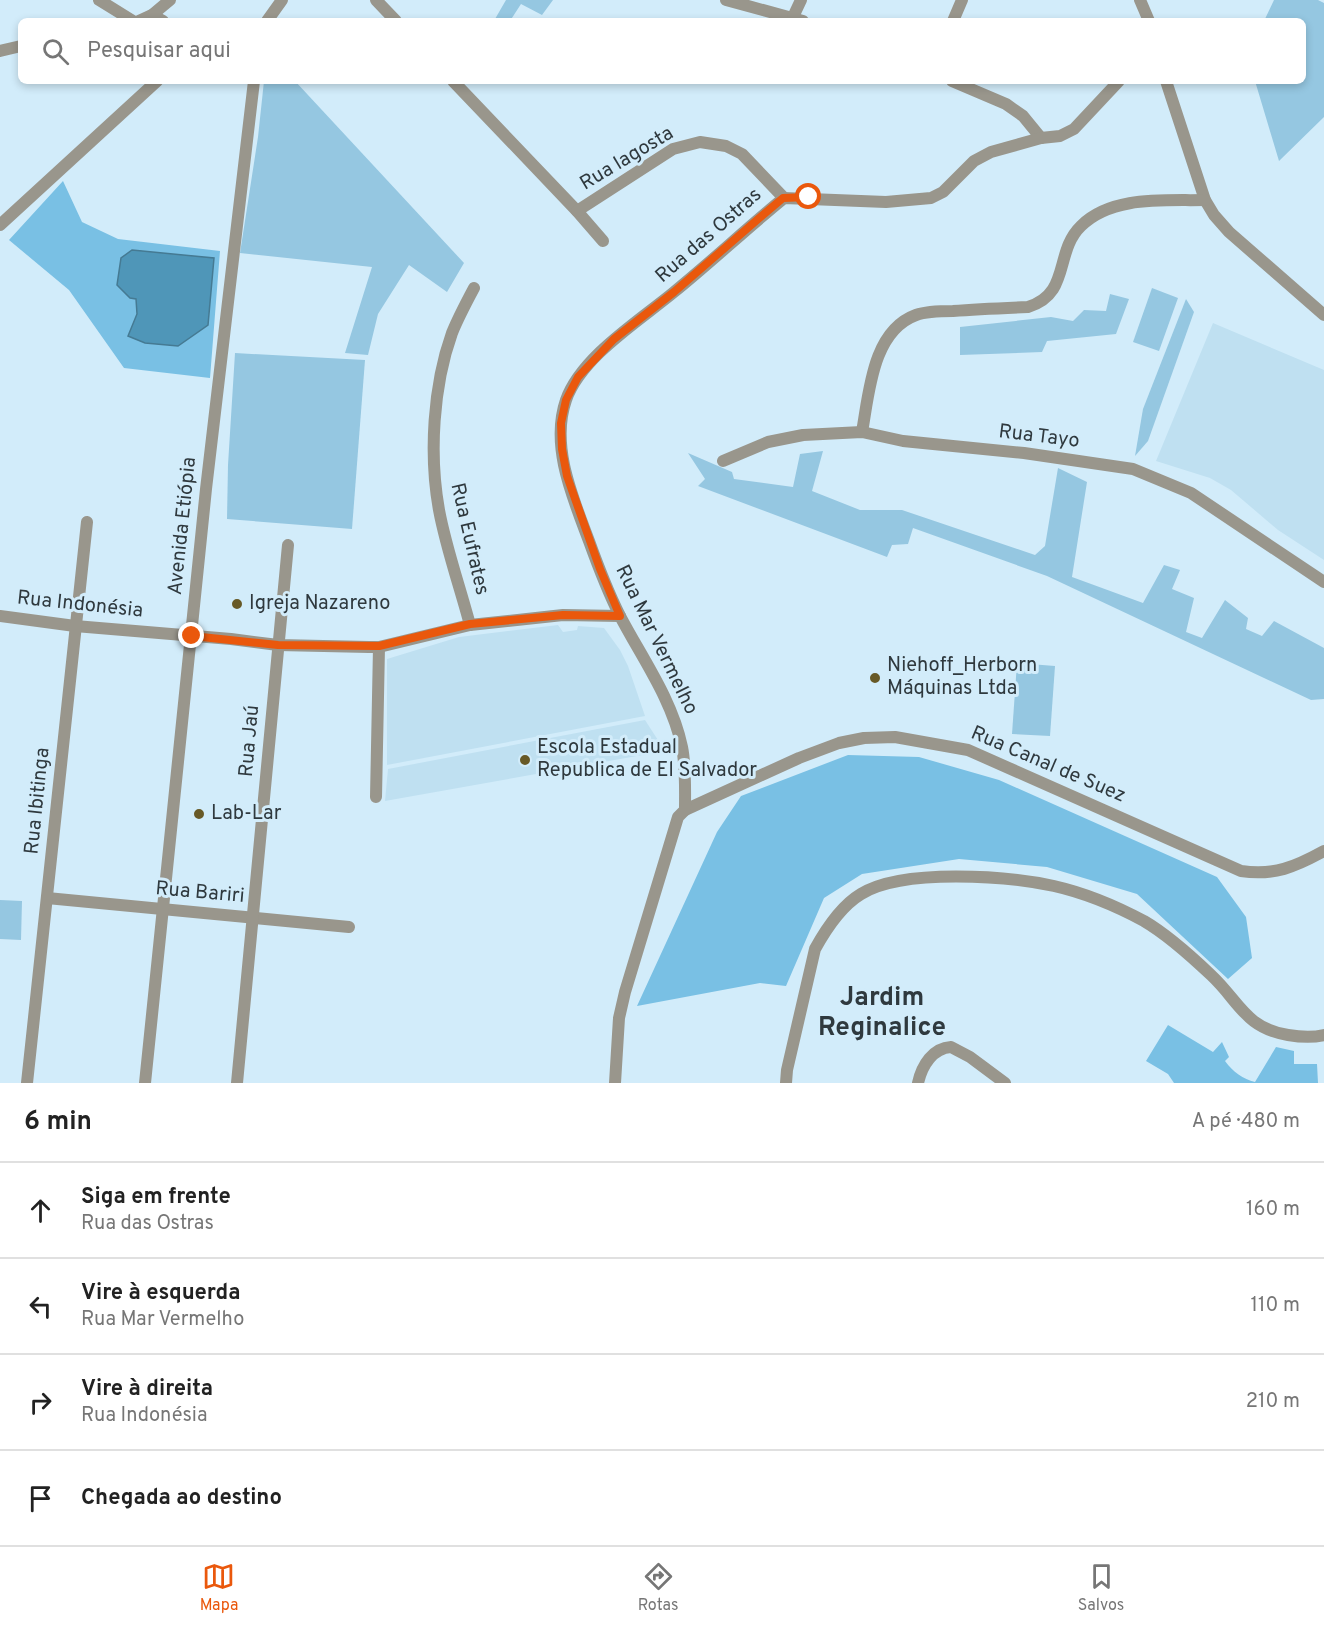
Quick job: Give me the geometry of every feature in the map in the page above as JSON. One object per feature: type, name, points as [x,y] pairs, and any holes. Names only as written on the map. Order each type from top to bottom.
[{"type":"street","points":[[99,0],[128,18]]},
{"type":"street","points":[[158,18],[170,0]]},
{"type":"street","points":[[269,18],[282,0]]},
{"type":"street","points":[[376,0],[393,18]]},
{"type":"street","points":[[726,0],[794,18]]},
{"type":"street","points":[[798,18],[801,0]]},
{"type":"street","points":[[954,18],[962,0]]},
{"type":"street","points":[[1140,0],[1148,18]]},
{"type":"street","points":[[0,51],[18,47]]},
{"type":"street","points":[[0,225],[154,84]]},
{"type":"street","name":"Avenida Etiópia","points":[[145,1083],[206,489],[254,84]]},
{"type":"street","points":[[456,84],[603,241]]},
{"type":"street","points":[[959,84],[1006,104],[1023,116],[1041,138]]},
{"type":"street","name":"Rua das Ostras","points":[[561,423],[566,400],[578,377],[614,339],[674,292],[783,198],[886,202],[931,198],[943,192],[982,156],[1041,138],[1060,136],[1074,129],[1116,84]]},
{"type":"street","points":[[1167,84],[1205,201],[1214,215],[1229,232],[1324,315]]},
{"type":"street","name":"Rua lagosta","points":[[577,211],[673,149],[700,142],[726,146],[741,154],[783,198]]},
{"type":"street","points":[[862,432],[874,369],[884,344],[898,326],[916,314],[1028,307],[1040,303],[1053,292],[1071,241],[1080,226],[1098,214],[1120,206],[1153,201],[1205,201]]},
{"type":"street","name":"Rua Eufrates","points":[[470,624],[439,511],[434,473],[436,407],[443,361],[452,332],[474,288]]},
{"type":"street","name":"Rua Mar Vermelho","points":[[561,423],[562,449],[567,476],[600,569],[620,616],[661,690],[677,729],[685,771],[685,810],[678,817],[619,1018],[615,1083]]},
{"type":"street","name":"Rua Tayo","points":[[723,461],[768,442],[803,435],[862,432],[903,441],[1024,453],[1133,469],[1191,493],[1324,582]]},
{"type":"street","name":"Rua Ibitinga","points":[[27,1083],[87,522]]},
{"type":"street","name":"Rua Jaú","points":[[237,1083],[288,545]]},
{"type":"street","name":"Rua Indonésia","points":[[0,616],[75,626],[278,645],[379,646],[470,624],[563,615],[620,616]]},
{"type":"street","points":[[376,797],[379,646]]},
{"type":"street","name":"Rua Canal de Suez","points":[[685,810],[799,758],[838,743],[864,738],[896,737],[968,750],[1241,871],[1274,872],[1301,863],[1324,851]]},
{"type":"street","points":[[786,1083],[815,949],[824,932],[841,911],[861,894],[884,884],[912,879],[944,877],[1012,880],[1054,886],[1111,905],[1145,922],[1182,950],[1213,977],[1235,1004],[1256,1024],[1278,1034],[1297,1037],[1324,1035]]},
{"type":"street","name":"Rua Bariri","points":[[47,898],[349,927]]},
{"type":"street","points":[[918,1083],[928,1060],[937,1050],[951,1047],[960,1050],[1005,1083]]},
{"type":"shaded area","points":[[506,0],[553,0],[542,15],[521,4],[512,18],[496,18]]},
{"type":"shaded area","points":[[1274,0],[1318,0],[1324,3],[1324,117],[1279,161],[1256,84],[1306,84],[1306,18],[1265,18]]},
{"type":"shaded area","points":[[264,84],[298,84],[464,263],[447,292],[409,265],[378,314],[368,355],[345,353],[372,267],[240,253]]},
{"type":"shaded area","points":[[63,181],[82,222],[118,239],[220,251],[210,378],[124,368],[69,290],[9,240]]},
{"type":"shaded area","points":[[132,250],[214,258],[208,325],[178,346],[145,343],[128,336],[137,314],[136,299],[130,298],[117,285],[121,258]]},
{"type":"shaded area","points":[[1152,288],[1178,298],[1159,351],[1133,342]]},
{"type":"shaded area","points":[[1110,294],[1129,299],[1116,334],[1047,341],[1042,352],[960,355],[960,327],[1051,317],[1073,321],[1084,310],[1106,311]]},
{"type":"shaded area","points":[[1186,299],[1194,312],[1148,441],[1135,456],[1143,409]]},
{"type":"shaded area","points":[[1213,323],[1324,370],[1324,560],[1278,530],[1231,490],[1210,478],[1156,461]]},
{"type":"shaded area","points":[[235,353],[365,360],[352,529],[227,519]]},
{"type":"shaded area","points":[[823,451],[812,491],[860,510],[902,510],[1035,555],[1045,546],[1058,468],[1087,482],[1072,577],[1143,603],[1164,565],[1180,570],[1172,589],[1194,598],[1186,632],[1202,638],[1225,600],[1248,618],[1246,629],[1262,636],[1274,621],[1324,648],[1324,699],[1311,700],[1047,576],[913,528],[908,544],[892,545],[887,557],[698,486],[705,479],[688,453],[732,472],[734,479],[793,487],[800,454]]},
{"type":"shaded area","points":[[558,625],[563,632],[577,630],[578,626],[604,628],[628,666],[645,716],[387,765],[387,659],[459,637]]},
{"type":"shaded area","points":[[1017,663],[1055,666],[1050,736],[1012,734]]},
{"type":"shaded area","name":"Escola Estadual Republica de El Salvador","points":[[645,720],[665,751],[385,801],[388,769]]},
{"type":"shaded area","points":[[848,755],[919,757],[999,780],[1217,877],[1246,917],[1252,958],[1228,979],[1137,894],[1047,867],[959,859],[862,874],[824,898],[786,986],[760,983],[637,1006],[717,832],[741,796]]},
{"type":"shaded area","points":[[0,900],[22,901],[21,940],[0,939]]},
{"type":"shaded area","points":[[1168,1025],[1213,1052],[1222,1042],[1229,1057],[1225,1061],[1235,1072],[1251,1081],[1255,1082],[1276,1047],[1294,1051],[1294,1064],[1317,1064],[1318,1083],[1174,1083],[1168,1074],[1146,1061]]},
{"type":"place","name":"Igreja Nazareno","points":[[237,604]]},
{"type":"place","name":"Niehoff_Herborn Máquinas Ltda","points":[[875,678]]},
{"type":"place","name":"Escola Estadual Republica de El Salvador","points":[[525,760]]},
{"type":"place","name":"Lab-Lar","points":[[199,814]]},
{"type":"district","name":"Jardim Reginalice","points":[[882,1013]]},
{"type":"route","points":[[192,636],[278,645],[369,647],[470,624],[563,615],[620,616],[607,588],[567,476],[562,449],[561,423],[566,400],[578,377],[614,339],[674,292],[783,198],[809,197]]}]
